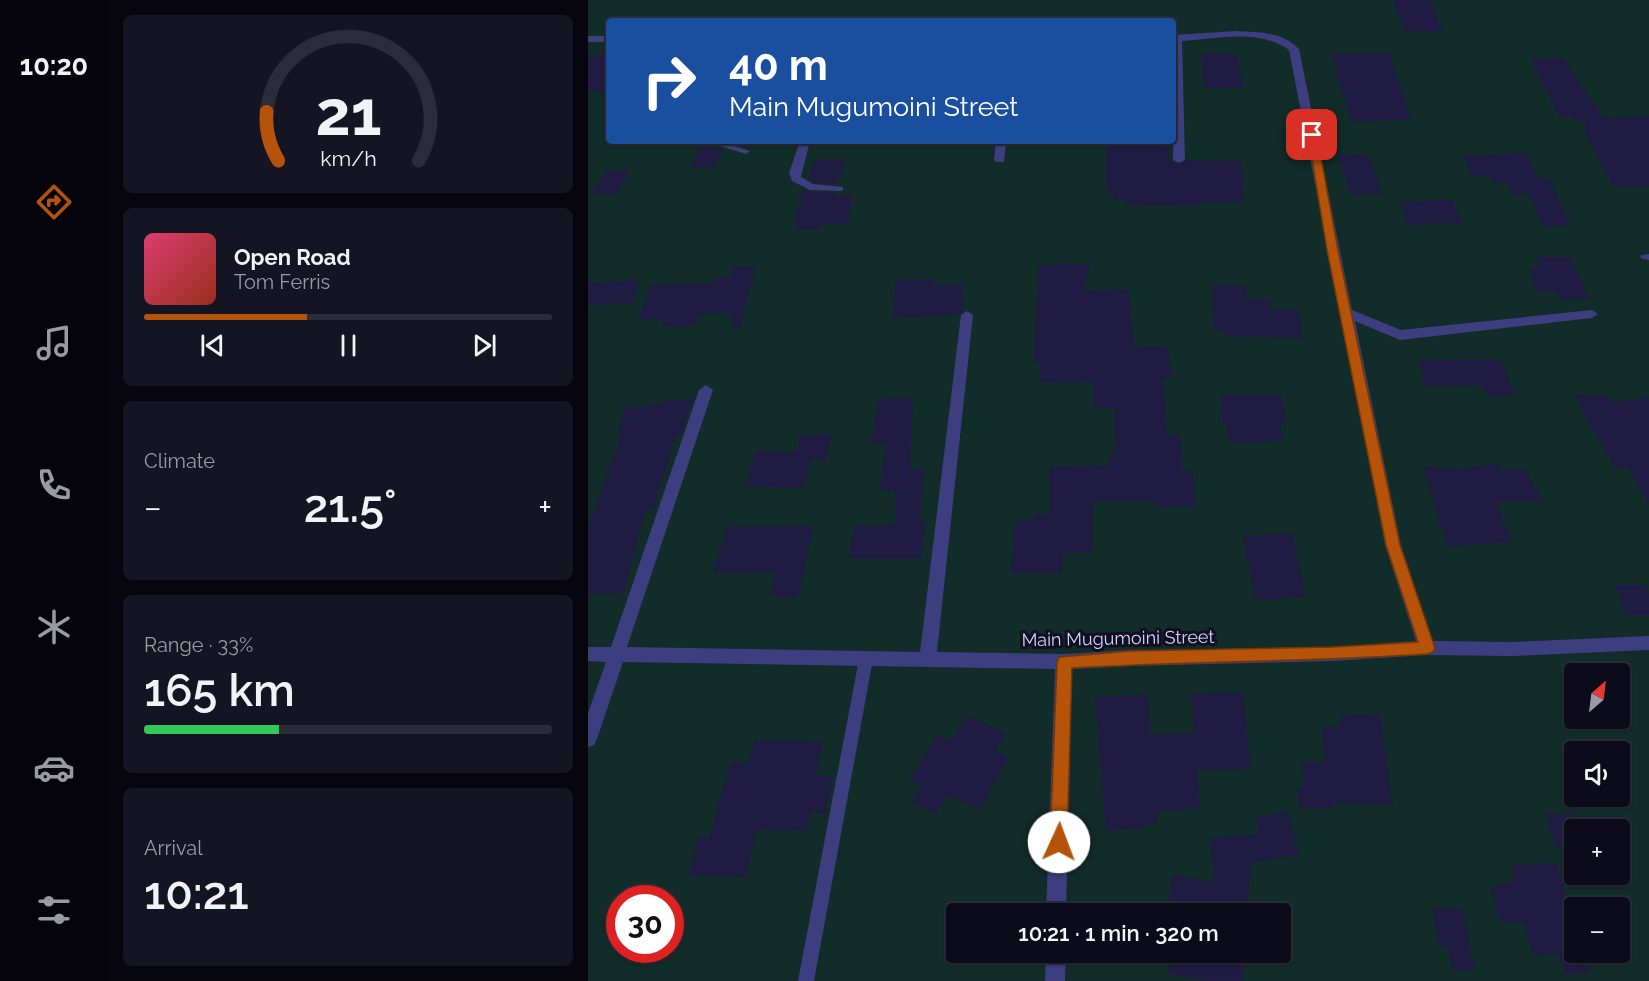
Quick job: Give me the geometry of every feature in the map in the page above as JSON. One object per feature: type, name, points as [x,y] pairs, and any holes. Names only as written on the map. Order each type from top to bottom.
[{"type":"street","points":[[1176,38],[1259,35],[1279,39],[1294,49],[1393,545],[1427,648]]},
{"type":"street","points":[[588,39],[606,39]]},
{"type":"street","points":[[1176,68],[1179,160]]},
{"type":"street","points":[[804,144],[795,173],[796,179],[810,188],[839,189]]},
{"type":"street","points":[[1000,160],[1001,144]]},
{"type":"street","points":[[1346,312],[1400,335],[1592,314]]},
{"type":"street","points":[[928,659],[967,315]]},
{"type":"street","points":[[588,739],[706,390]]},
{"type":"street","name":"Main Mugumoini Street","points":[[588,654],[1064,662],[1131,658],[1332,654],[1427,648],[1512,648],[1649,643]]},
{"type":"street","points":[[1056,903],[1064,662]]},
{"type":"street","points":[[1055,981],[1056,963]]},
{"type":"lane","points":[[719,144],[746,151]]},
{"type":"lane","points":[[806,981],[866,659]]},
{"type":"green space","points":[[588,0],[1649,0],[1649,981],[588,981]]},
{"type":"building","points":[[1393,0],[1430,0],[1443,32],[1404,31]]},
{"type":"building","points":[[1389,53],[1412,120],[1351,122],[1331,54]]},
{"type":"building","points":[[1200,54],[1237,54],[1244,88],[1205,88]]},
{"type":"building","points":[[606,55],[606,91],[588,92],[588,56]]},
{"type":"building","points":[[1530,58],[1563,58],[1603,117],[1649,116],[1649,186],[1614,187],[1585,135],[1585,121],[1576,121],[1573,117],[1559,117]]},
{"type":"building","points":[[1107,144],[1167,144],[1169,160],[1178,165],[1187,160],[1241,161],[1244,202],[1200,202],[1200,206],[1124,205],[1125,200],[1113,199],[1113,191],[1106,191]]},
{"type":"building","points":[[700,147],[723,149],[715,168],[691,168]]},
{"type":"building","points":[[1525,153],[1539,178],[1549,178],[1571,225],[1543,226],[1529,194],[1513,194],[1506,182],[1493,183],[1490,176],[1472,176],[1463,156]]},
{"type":"building","points":[[1368,154],[1383,194],[1351,195],[1338,155]]},
{"type":"building","points":[[814,160],[845,160],[838,184],[814,182],[808,178]]},
{"type":"building","points":[[607,170],[630,170],[617,194],[593,194]]},
{"type":"building","points":[[804,189],[810,192],[836,193],[835,196],[853,195],[847,224],[821,224],[820,229],[795,230],[797,221],[793,221]]},
{"type":"building","points":[[1452,200],[1463,222],[1408,225],[1399,202]]},
{"type":"building","points":[[1535,257],[1570,257],[1589,299],[1559,300],[1556,291],[1537,291],[1529,271],[1532,271],[1530,267],[1539,267]]},
{"type":"building","points":[[1060,262],[1090,266],[1083,291],[1128,289],[1134,347],[1167,346],[1172,380],[1163,380],[1167,435],[1180,435],[1183,470],[1193,470],[1195,507],[1156,507],[1156,501],[1093,501],[1092,553],[1063,553],[1062,573],[1011,573],[1015,520],[1033,520],[1034,514],[1049,514],[1050,467],[1110,465],[1110,452],[1116,452],[1115,408],[1093,409],[1093,382],[1040,383],[1041,364],[1034,364],[1038,266],[1059,265]]},
{"type":"building","points":[[756,266],[739,330],[732,329],[732,313],[699,314],[695,326],[662,327],[665,319],[638,320],[651,285],[714,283],[716,277],[732,277],[732,267]]},
{"type":"building","points":[[935,279],[935,285],[963,285],[962,312],[959,315],[892,318],[896,280]]},
{"type":"building","points":[[640,280],[632,303],[588,305],[588,283]]},
{"type":"building","points":[[1212,285],[1246,286],[1247,299],[1269,299],[1270,309],[1299,309],[1302,338],[1224,336],[1224,331],[1213,331]]},
{"type":"building","points":[[1500,359],[1516,395],[1487,397],[1482,385],[1426,387],[1419,360]]},
{"type":"building","points":[[1220,395],[1282,395],[1286,422],[1280,422],[1284,441],[1229,443],[1226,424],[1223,424]]},
{"type":"building","points":[[1574,395],[1609,396],[1612,402],[1649,398],[1649,504],[1627,467],[1615,468]]},
{"type":"building","points":[[913,397],[910,469],[924,469],[919,521],[926,522],[920,559],[848,559],[854,526],[895,525],[895,491],[879,490],[886,443],[870,444],[879,399]]},
{"type":"building","points":[[667,400],[692,400],[680,436],[676,436],[653,509],[646,509],[623,593],[588,594],[588,528],[622,433],[616,434],[625,407],[651,407],[652,403],[666,403]]},
{"type":"building","points":[[831,435],[826,461],[811,461],[803,488],[745,486],[756,451],[797,452],[800,436]]},
{"type":"building","points":[[1497,464],[1500,471],[1525,468],[1543,502],[1496,502],[1512,542],[1447,546],[1423,467],[1458,469]]},
{"type":"building","points":[[813,526],[798,597],[770,597],[776,572],[714,573],[726,527]]},
{"type":"building","points":[[1292,533],[1306,597],[1255,600],[1243,536]]},
{"type":"building","points":[[1615,585],[1645,585],[1649,595],[1649,615],[1626,615]]},
{"type":"building","points":[[1243,692],[1251,769],[1197,770],[1200,808],[1156,812],[1158,823],[1148,824],[1148,827],[1106,831],[1095,698],[1147,694],[1151,734],[1194,733],[1191,693]]},
{"type":"building","points":[[1340,714],[1380,715],[1393,805],[1332,803],[1333,809],[1300,809],[1297,787],[1304,787],[1301,762],[1325,762],[1322,726],[1342,727]]},
{"type":"building","points":[[967,716],[1006,733],[996,751],[1009,757],[980,810],[948,795],[936,814],[912,802],[922,786],[909,780],[937,735],[951,741]]},
{"type":"building","points":[[754,740],[823,741],[816,775],[833,776],[825,814],[810,813],[806,831],[757,830],[745,877],[688,875],[699,836],[710,836],[730,763],[748,763]]},
{"type":"building","points":[[1287,812],[1300,855],[1251,863],[1248,903],[1168,903],[1172,875],[1215,882],[1209,838],[1260,834],[1255,817]]},
{"type":"building","points":[[1572,813],[1574,819],[1564,819],[1564,847],[1555,847],[1545,814]]},
{"type":"building","points":[[1556,863],[1566,897],[1564,897],[1564,963],[1586,963],[1589,973],[1565,975],[1559,954],[1533,956],[1524,923],[1499,921],[1490,886],[1501,886],[1500,882],[1515,882],[1511,865]]},
{"type":"building","points":[[1432,908],[1463,909],[1475,970],[1452,970],[1448,947],[1439,947]]},
{"type":"building","points":[[1170,963],[1243,963],[1242,981],[1209,981],[1168,974]]},
{"type":"route","points":[[1059,842],[1064,662],[1131,658],[1332,654],[1427,648],[1393,545],[1332,250],[1312,135]]}]
